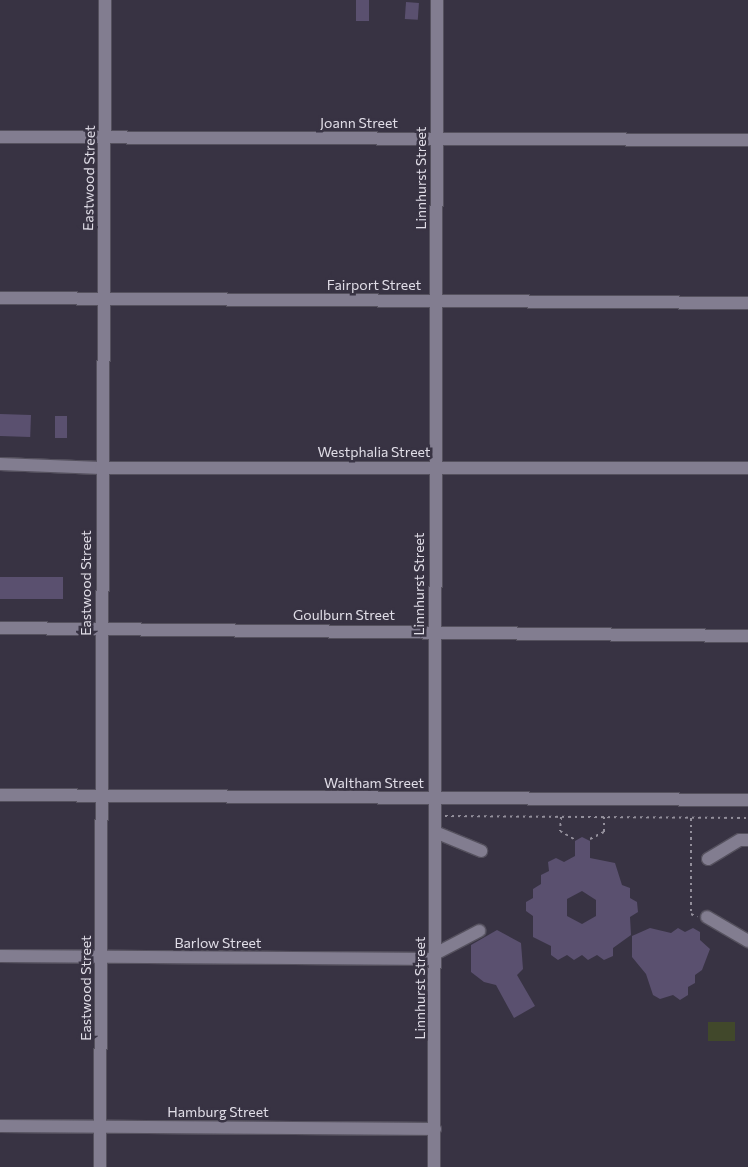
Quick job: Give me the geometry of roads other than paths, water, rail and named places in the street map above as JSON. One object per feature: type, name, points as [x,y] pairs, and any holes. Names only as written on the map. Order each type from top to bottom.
[{"type":"street","name":"Eastwood Street","points":[[100,1167],[100,629],[105,0]]},
{"type":"street","name":"Linnhurst Street","points":[[434,1167],[434,467],[437,0]]},
{"type":"street","name":"Joann Street","points":[[0,137],[748,140]]},
{"type":"street","name":"Fairport Street","points":[[0,298],[748,303]]},
{"type":"street","name":"Westphalia Street","points":[[0,464],[101,468],[748,468]]},
{"type":"street","name":"Goulburn Street","points":[[0,628],[434,630],[748,636]]},
{"type":"street","name":"Waltham Street","points":[[0,795],[748,800]]},
{"type":"street","points":[[435,832],[480,851]]},
{"type":"street","points":[[708,859],[740,840],[748,840]]},
{"type":"street","points":[[703,918],[748,940]]},
{"type":"street","points":[[435,957],[479,931]]},
{"type":"street","name":"Barlow Street","points":[[0,956],[435,957]]},
{"type":"street","name":"Hamburg Street","points":[[0,1126],[435,1129]]}]
